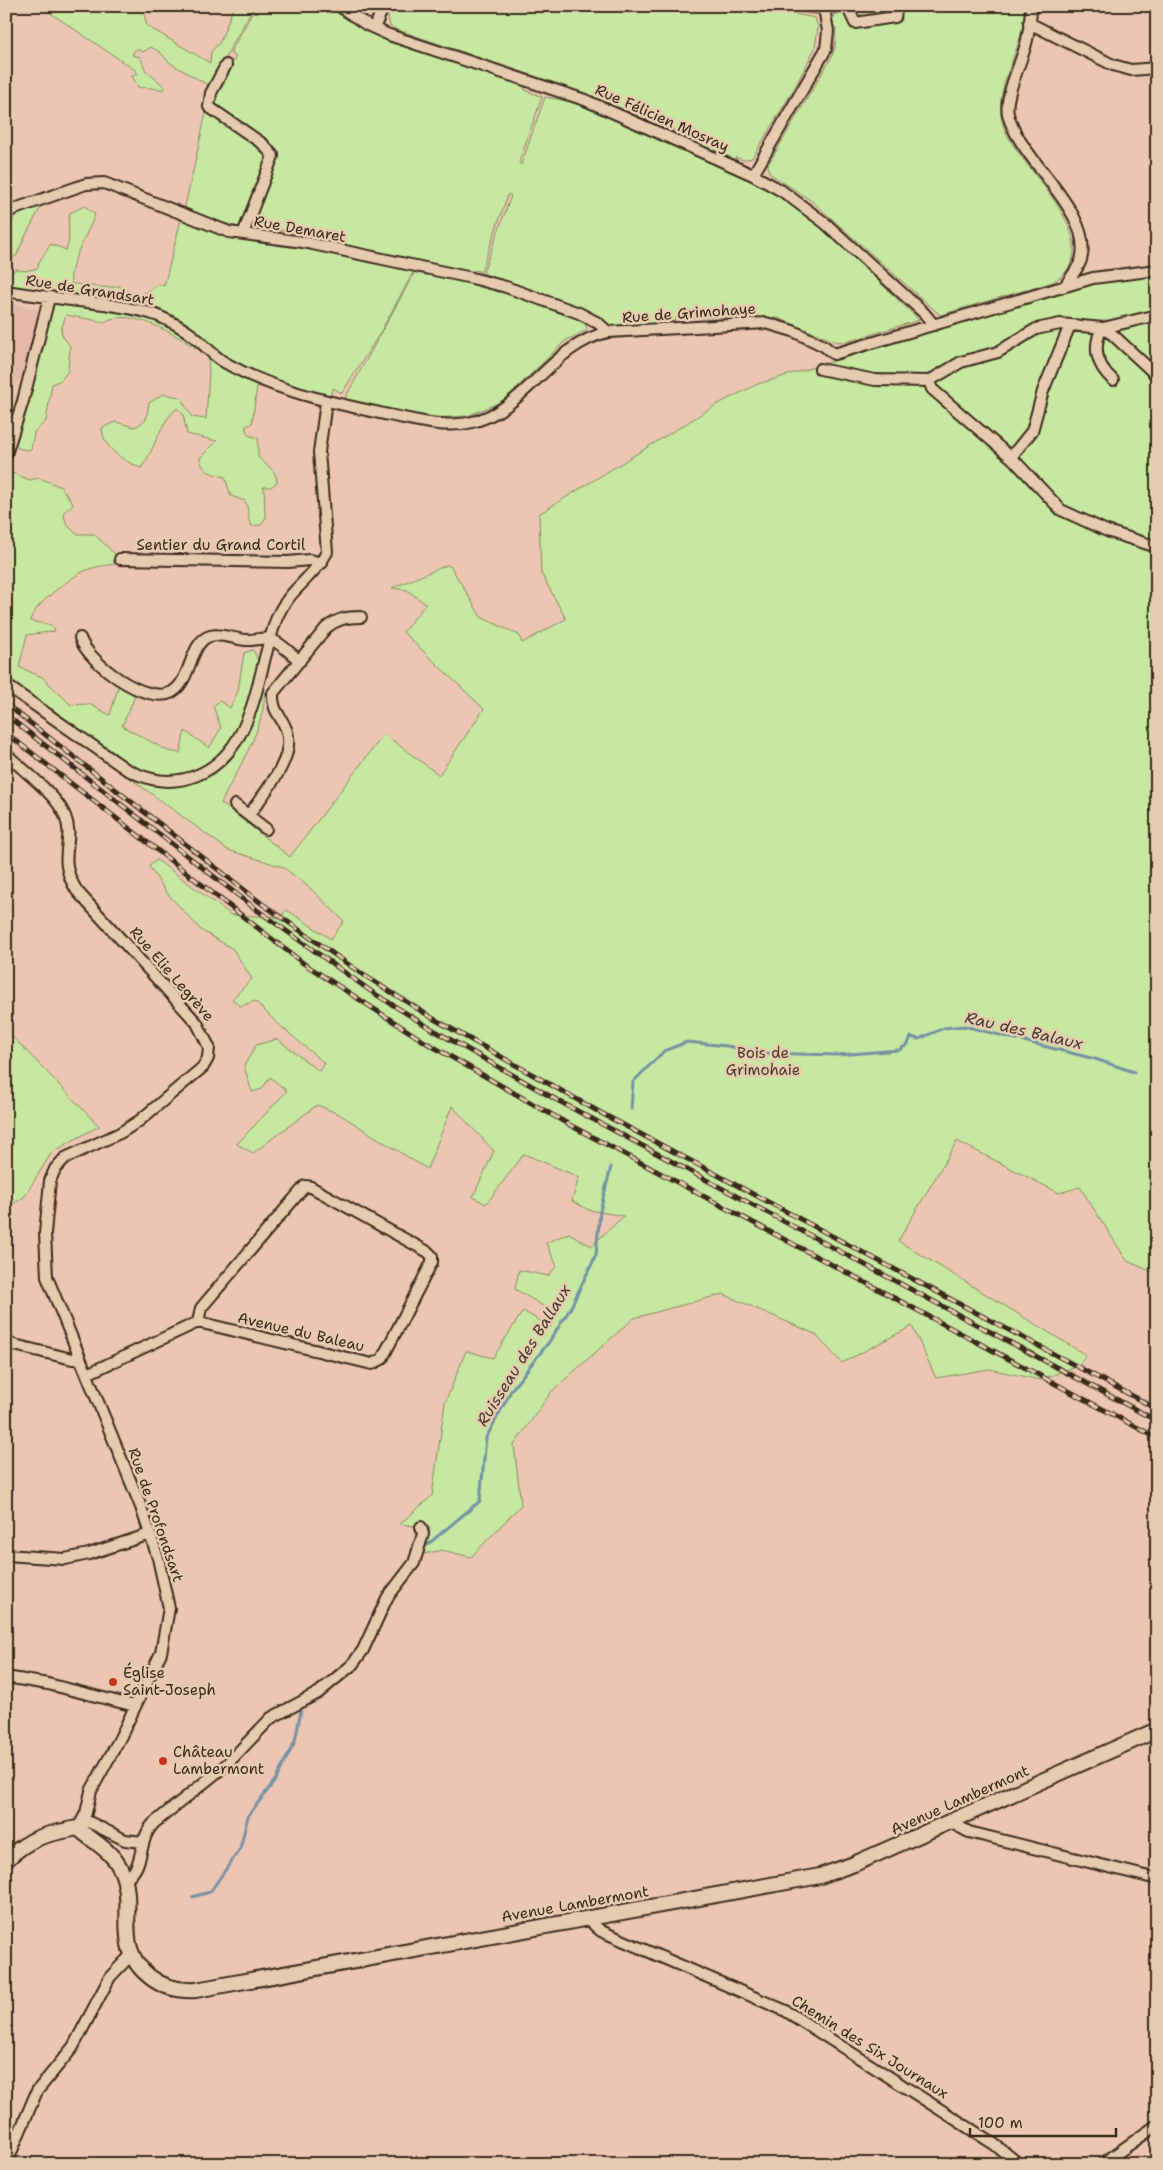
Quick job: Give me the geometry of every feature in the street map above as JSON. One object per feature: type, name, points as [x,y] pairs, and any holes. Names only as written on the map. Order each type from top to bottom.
[{"type":"street","name":"Rue Félicien Mosray","points":[[339,6],[374,28],[393,36],[585,100],[753,175],[782,191],[826,223],[924,313],[934,325]]},
{"type":"street","points":[[374,28],[384,6]]},
{"type":"street","points":[[801,6],[824,8],[840,6]]},
{"type":"street","points":[[847,6],[855,22],[895,17],[897,6]]},
{"type":"street","points":[[1031,6],[1027,40],[1007,107],[1012,126],[1077,223],[1083,245],[1081,261],[1065,286]]},
{"type":"street","points":[[753,175],[826,49],[828,31],[824,8]]},
{"type":"street","points":[[1029,23],[1113,66],[1131,70],[1157,68]]},
{"type":"street","points":[[226,65],[211,93],[209,107],[263,144],[273,156],[242,234]]},
{"type":"street","name":"Rue Demaret","points":[[6,212],[86,184],[101,183],[141,196],[229,232],[283,238],[472,278],[550,302],[593,320],[608,332]]},
{"type":"street","points":[[1081,261],[1093,278]]},
{"type":"street","name":"Rue de Grimohaye","points":[[326,402],[432,423],[456,424],[472,422],[488,417],[504,407],[570,348],[594,336],[608,332],[766,323],[793,331],[824,346],[834,354],[1093,278],[1157,270]]},
{"type":"street","name":"Rue de Grandsart","points":[[6,291],[122,307],[156,315],[190,334],[226,363],[254,376],[326,402]]},
{"type":"street","points":[[6,454],[23,401],[49,298]]},
{"type":"street","points":[[820,369],[875,380],[929,381],[961,362],[998,352],[1045,325],[1102,328],[1157,315]]},
{"type":"street","points":[[593,320],[594,336]]},
{"type":"street","points":[[1011,457],[1032,431],[1046,383],[1070,325]]},
{"type":"street","points":[[1102,328],[1113,335],[1154,373],[1157,371]]},
{"type":"street","points":[[1102,328],[1097,338],[1097,353],[1102,370],[1113,380]]},
{"type":"street","points":[[929,381],[932,389],[1011,457],[1061,510],[1107,531],[1157,547]]},
{"type":"street","points":[[6,685],[126,769],[153,781],[168,782],[186,779],[202,773],[216,764],[240,735],[248,717],[279,613],[322,563],[328,548],[319,440],[326,402]]},
{"type":"street","name":"Sentier du Grand Cortil","points":[[120,559],[288,562],[310,560],[322,563]]},
{"type":"street","points":[[249,815],[285,760],[290,747],[285,724],[272,706],[274,693],[326,628],[335,620],[361,617]]},
{"type":"street","points":[[80,638],[87,653],[102,666],[135,687],[158,695],[167,694],[178,688],[198,646],[206,638],[216,635],[246,640],[270,639],[300,661]]},
{"type":"street","name":"Rue Elie Legrève","points":[[6,754],[58,804],[66,817],[68,833],[66,868],[77,891],[197,1023],[209,1047],[208,1058],[203,1066],[138,1121],[120,1133],[65,1158],[53,1175],[45,1233],[48,1276],[99,1404]]},
{"type":"street","points":[[235,805],[266,829]]},
{"type":"street","name":"Avenue du Baleau","points":[[305,1186],[311,1187],[432,1256],[432,1262],[382,1359],[372,1364],[198,1322],[201,1308],[305,1186]]},
{"type":"street","points":[[87,1374],[198,1322]]},
{"type":"street","points":[[6,1343],[72,1359],[80,1359]]},
{"type":"street","name":"Rue de Profondsart","points":[[80,1824],[91,1790],[161,1653],[169,1617],[168,1594],[150,1534],[134,1486],[99,1404]]},
{"type":"street","points":[[125,1880],[131,1876],[139,1863],[143,1842],[149,1828],[226,1765],[271,1718],[318,1693],[352,1665],[364,1650],[387,1598],[414,1563],[423,1534],[421,1527]]},
{"type":"street","points":[[6,1555],[65,1559],[89,1554],[150,1534]]},
{"type":"street","points":[[6,1677],[48,1684],[135,1706]]},
{"type":"street","name":"Avenue Lambermont","points":[[131,1955],[141,1969],[155,1981],[171,1988],[189,1990],[820,1876],[854,1864],[1157,1730]]},
{"type":"street","points":[[950,1822],[969,1832],[1157,1879]]},
{"type":"street","points":[[6,1860],[34,1838],[80,1824],[125,1840],[143,1842]]},
{"type":"street","points":[[7,2162],[37,2091],[78,2040],[110,1977],[131,1955],[127,1930],[125,1880],[115,1860],[80,1824]]},
{"type":"street","name":"Chemin des Six Journaux","points":[[592,1918],[597,1929],[801,2020],[994,2144],[1019,2164]]},
{"type":"street","points":[[1102,2164],[1157,2125]]},
{"type":"shaded area","points":[[6,303],[42,310],[27,370],[6,396]]},
{"type":"green space","points":[[40,6],[142,6],[147,26],[210,63],[211,52],[220,42],[234,6],[254,6],[226,56],[226,65],[213,88],[170,63],[161,53],[151,47],[143,52],[137,49],[134,51],[132,55],[140,57],[146,71],[163,85],[164,89],[161,89],[139,88],[132,76],[138,74],[135,70]]},
{"type":"green space","points":[[256,6],[330,6],[377,36],[524,86],[525,90],[542,97],[519,162],[521,165],[545,97],[577,103],[677,144],[685,135],[584,93],[395,29],[390,26],[388,16],[391,6],[711,6],[783,12],[815,18],[818,27],[815,48],[795,87],[752,158],[743,160],[735,157],[743,166],[777,182],[800,200],[835,234],[835,239],[919,320],[846,342],[834,341],[778,318],[677,317],[673,324],[613,327],[483,273],[511,196],[508,194],[481,272],[461,270],[456,274],[416,267],[380,333],[342,393],[333,388],[330,395],[304,389],[302,393],[278,385],[278,381],[253,371],[258,380],[252,423],[245,427],[248,435],[258,438],[258,457],[273,470],[277,482],[271,487],[263,487],[266,517],[261,525],[252,526],[245,501],[231,496],[225,477],[212,473],[201,463],[200,458],[217,441],[187,434],[183,414],[177,408],[166,421],[141,468],[121,458],[106,442],[102,428],[115,422],[135,427],[146,420],[149,403],[163,394],[180,397],[192,417],[206,419],[209,372],[208,356],[172,334],[143,321],[116,318],[104,322],[66,315],[61,329],[62,335],[70,346],[68,371],[61,380],[52,384],[46,421],[34,432],[31,450],[20,449],[11,442],[6,445],[8,412],[19,403],[49,298],[6,291],[6,269],[10,274],[16,269],[25,271],[38,268],[39,262],[51,244],[66,250],[69,241],[70,213],[84,206],[95,214],[75,258],[72,267],[71,284],[119,286],[138,297],[160,284],[164,286],[182,216],[218,233],[243,240],[283,246],[286,243],[380,265],[383,260],[306,239],[300,233],[249,226],[280,152],[222,113],[214,104],[216,91],[236,57],[230,53]]},
{"type":"green space","points":[[850,6],[891,6],[882,14],[871,17],[859,14]]},
{"type":"green space","points":[[901,6],[1024,6],[1020,37],[1001,98],[1001,113],[1004,128],[1013,145],[1058,206],[1069,227],[1074,248],[1070,266],[1053,282],[940,315],[813,202],[769,173],[768,165],[831,58],[835,48],[836,28],[831,24],[834,15],[844,11],[849,25],[902,21]]},
{"type":"green space","points":[[206,113],[210,113],[263,148],[269,159],[241,228],[184,211]]},
{"type":"green space","points":[[45,198],[17,255],[7,261],[6,264],[6,242],[17,208]]},
{"type":"green space","points":[[416,270],[498,288],[585,322],[587,330],[565,341],[503,401],[467,416],[433,418],[344,400]]},
{"type":"green space","name":"Bois de Grimohaie","points":[[1157,276],[1157,1274],[1127,1261],[1080,1187],[1059,1193],[957,1141],[898,1241],[1086,1355],[1080,1364],[1041,1380],[989,1369],[936,1378],[912,1326],[842,1363],[815,1334],[723,1294],[634,1318],[552,1391],[514,1445],[521,1505],[471,1557],[442,1550],[424,1554],[430,1528],[400,1524],[432,1496],[445,1403],[466,1351],[493,1358],[523,1311],[551,1327],[555,1313],[515,1289],[519,1270],[548,1276],[557,1266],[546,1243],[569,1233],[591,1246],[624,1216],[589,1210],[572,1201],[579,1177],[524,1154],[486,1204],[473,1197],[494,1151],[452,1106],[427,1169],[339,1114],[317,1105],[253,1153],[237,1144],[287,1091],[270,1077],[262,1089],[252,1092],[244,1066],[256,1045],[277,1039],[319,1071],[324,1063],[276,1022],[255,1001],[240,1006],[232,999],[252,979],[233,949],[201,930],[166,892],[149,866],[157,860],[231,915],[280,917],[287,910],[331,939],[344,921],[310,888],[283,867],[228,850],[6,687],[6,474],[12,473],[30,480],[39,478],[61,487],[73,504],[63,513],[67,525],[77,534],[94,534],[120,559],[116,564],[82,572],[60,587],[37,608],[30,621],[51,625],[55,631],[27,635],[19,667],[42,677],[71,705],[89,704],[110,715],[119,684],[135,696],[122,726],[168,751],[180,753],[185,731],[209,748],[221,728],[213,706],[220,701],[230,708],[238,691],[244,653],[253,650],[262,670],[263,709],[250,747],[221,803],[290,857],[384,734],[439,775],[484,709],[403,632],[426,604],[407,590],[392,588],[447,565],[451,567],[481,617],[519,635],[522,643],[566,619],[541,573],[539,514],[716,405],[758,384],[1083,286],[1135,277]]},
{"type":"green space","points":[[6,1030],[99,1126],[52,1152],[24,1197],[6,1208]]},
{"type":"waterway","name":"Rau des Balaux","points":[[631,1109],[633,1082],[664,1051],[687,1042],[727,1046],[759,1053],[838,1055],[899,1050],[908,1044],[911,1037],[919,1039],[944,1028],[964,1026],[1095,1059],[1134,1072]]},
{"type":"waterway","name":"Ruisseau des Ballaux","points":[[421,1550],[480,1501],[486,1438],[512,1389],[549,1342],[570,1309],[596,1255],[600,1211],[611,1167]]},
{"type":"waterway","name":"Ruisseau des Ballaux","points":[[367,1653],[378,1629]]},
{"type":"waterway","name":"Ruisseau des Ballaux","points":[[192,1897],[210,1892],[240,1849],[248,1816],[276,1779],[295,1741],[302,1705]]},
{"type":"railway","points":[[6,704],[261,903],[362,974],[434,1019],[601,1113],[1157,1409]]},
{"type":"railway","points":[[6,715],[257,910],[372,992],[430,1028],[555,1099],[1157,1421]]},
{"type":"railway","points":[[6,733],[303,963],[425,1042],[568,1124],[1157,1438]]},
{"type":"place","name":"Église Saint-Joseph","points":[[113,1682]]},
{"type":"place","name":"Château Lambermont","points":[[163,1761]]}]
